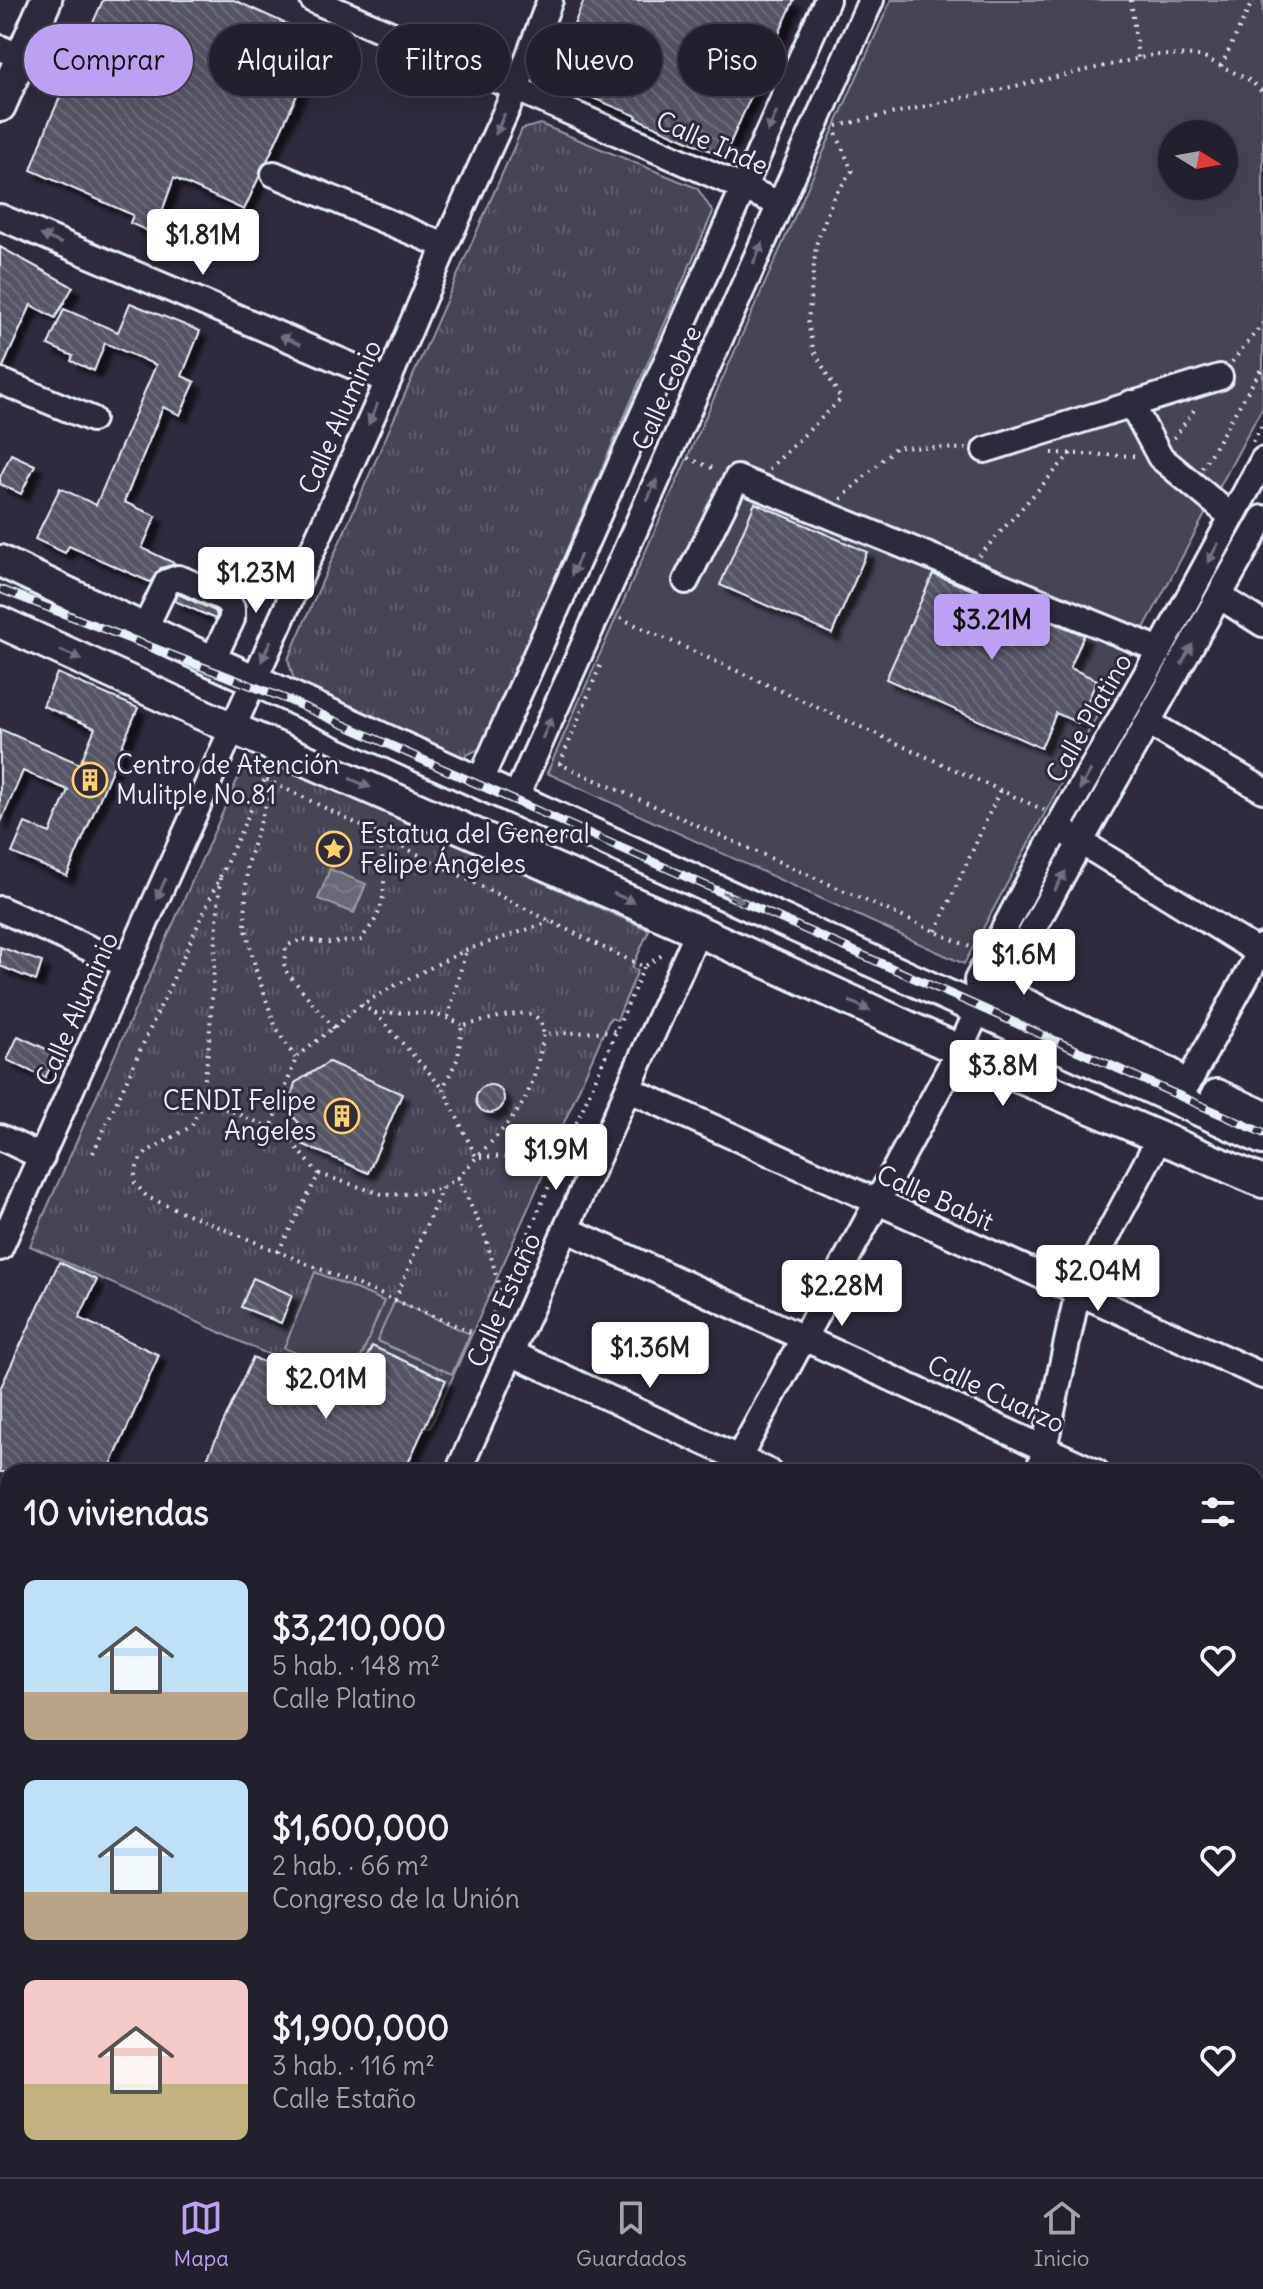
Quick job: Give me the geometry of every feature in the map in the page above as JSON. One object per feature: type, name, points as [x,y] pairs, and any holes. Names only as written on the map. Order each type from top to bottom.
[{"type":"main road","points":[[0,106],[11,53],[46,0]]},
{"type":"main road","points":[[0,561],[515,799],[1263,1116]]},
{"type":"main road","points":[[0,622],[232,728],[698,931],[959,1051],[1263,1182]]},
{"type":"main road","points":[[989,1000],[1263,1139]]},
{"type":"main road","points":[[1007,1072],[1019,1087],[1038,1100],[1263,1202]]},
{"type":"street","name":"Calle Inde","points":[[313,0],[342,6],[516,89],[780,204]]},
{"type":"street","name":"Calle Cobre","points":[[479,783],[827,0]]},
{"type":"street","name":"Calle Cobre","points":[[515,799],[871,0]]},
{"type":"street","name":"Calle Aluminio","points":[[0,1248],[516,89],[545,1]]},
{"type":"street","points":[[274,174],[445,246]]},
{"type":"street","points":[[0,217],[388,381]]},
{"type":"street","points":[[985,450],[1220,377]]},
{"type":"street","points":[[0,381],[92,419]]},
{"type":"street","points":[[1131,403],[1160,457],[1232,517]]},
{"type":"street","name":"Calle Platino","points":[[989,1000],[977,980],[1056,821],[1160,650],[1232,517],[1256,456]]},
{"type":"street","points":[[686,581],[737,478],[1160,650]]},
{"type":"street","name":"Calle Platino","points":[[735,1464],[959,1051],[1149,723],[1263,518]]},
{"type":"street","points":[[144,630],[167,582],[178,578],[184,580],[225,599],[232,608],[232,619],[212,661]]},
{"type":"street","points":[[1219,596],[1263,624]]},
{"type":"street","points":[[1149,723],[1263,790]]},
{"type":"street","points":[[1056,821],[1081,841],[1262,952],[1188,1083]]},
{"type":"street","points":[[0,909],[127,965]]},
{"type":"street","name":"Calle Estaño","points":[[462,1464],[698,931]]},
{"type":"street","points":[[989,1000],[1263,1125]]},
{"type":"street","name":"Calle Babit","points":[[628,1089],[1263,1376]]},
{"type":"street","points":[[0,1137],[42,1157]]},
{"type":"street","points":[[1041,1464],[1078,1291],[1152,1152]]},
{"type":"street","name":"Calle Cuarzo","points":[[566,1229],[1080,1464]]},
{"type":"street","points":[[511,1353],[732,1464]]},
{"type":"path","points":[[1131,0],[1138,58]]},
{"type":"path","points":[[1221,66],[1253,0]]},
{"type":"path","points":[[764,474],[841,399],[813,349],[808,322],[816,245],[833,198],[852,171],[834,127],[1154,55],[1201,56],[1251,81],[1263,93]]},
{"type":"path","points":[[1193,484],[1263,366]]},
{"type":"path","points":[[1256,456],[1263,423]]},
{"type":"path","points":[[977,559],[1071,453]]},
{"type":"path","points":[[620,618],[1000,790],[1056,821]]},
{"type":"path","points":[[602,662],[560,764],[981,951]]},
{"type":"path","points":[[257,766],[265,779],[644,967]]},
{"type":"path","points":[[93,1153],[265,779]]},
{"type":"path","points":[[273,783],[247,864],[245,925],[256,970],[276,1028],[296,1058]]},
{"type":"path","points":[[936,931],[1000,790]]},
{"type":"path","points":[[335,1028],[284,969],[286,946],[302,939],[329,943],[361,940],[376,918],[382,900],[384,886],[379,834]]},
{"type":"path","points":[[220,875],[202,1103],[192,1126],[148,1151],[140,1160],[135,1183],[147,1197],[469,1331],[482,1329],[501,1297],[644,967],[698,931]]},
{"type":"path","points":[[271,1128],[296,1058],[361,1005],[466,950],[550,922]]},
{"type":"path","points":[[448,1017],[466,950]]},
{"type":"path","points":[[361,1005],[375,1013],[443,1088],[476,1157]]},
{"type":"path","points":[[202,1103],[226,1109],[286,1135],[319,1174],[385,1195],[421,1193],[442,1188],[458,1178],[524,1100],[540,1054],[544,1034],[541,1021],[534,1014],[523,1012],[462,1026],[448,1017],[375,1013]]},
{"type":"path","points":[[443,1088],[458,1058],[462,1026]]},
{"type":"path","points":[[544,1034],[616,1031]]},
{"type":"path","points":[[476,1157],[562,1155]]},
{"type":"path","points":[[278,1252],[319,1174]]},
{"type":"path","points":[[458,1178],[486,1238],[501,1297]]},
{"type":"path","points":[[395,1300],[442,1188]]},
{"type":"green space","points":[[891,0],[1263,0],[1263,406],[964,964],[547,773]]},
{"type":"green space","points":[[540,124],[697,188],[713,212],[481,748],[463,757],[295,684],[288,659],[522,129]]},
{"type":"green space","points":[[250,751],[649,930],[632,968],[638,970],[617,1020],[610,1018],[430,1428],[30,1246]]},
{"type":"green space","points":[[315,1272],[384,1301],[353,1377],[284,1348]]},
{"type":"green space","points":[[395,1300],[470,1334],[452,1374],[377,1341]]},
{"type":"water","points":[[330,869],[366,884],[354,913],[318,899]]},
{"type":"building","points":[[103,0],[234,0],[287,24],[209,24],[209,96],[297,96],[244,210],[174,178],[154,234],[130,223],[133,215],[31,170],[61,96],[193,96],[193,24],[92,24]]},
{"type":"building","points":[[584,0],[794,0],[783,24],[678,24],[678,96],[751,96],[724,157],[588,96],[662,96],[662,24],[574,24]]},
{"type":"building","points":[[0,247],[73,287],[55,318],[31,305],[3,367],[0,366]]},
{"type":"building","points":[[130,303],[200,331],[182,376],[195,382],[180,415],[163,407],[124,502],[156,516],[142,548],[176,564],[161,568],[150,582],[69,546],[65,553],[35,539],[60,488],[96,505],[156,365],[105,343],[94,371],[71,361],[73,356],[48,345],[64,309],[118,332]]},
{"type":"building","points":[[11,454],[35,465],[21,494],[0,484],[0,477]]},
{"type":"building","points":[[755,503],[867,552],[832,634],[720,585]]},
{"type":"building","points":[[933,574],[1084,635],[1070,668],[1097,680],[1078,723],[1056,713],[1041,748],[886,679]]},
{"type":"building","points":[[178,594],[215,611],[217,616],[215,619],[175,601]]},
{"type":"building","points":[[57,673],[138,708],[67,876],[12,853],[25,823],[50,833],[68,790],[23,771],[0,824],[0,729],[80,764],[95,728],[43,706]]},
{"type":"building","points":[[0,947],[42,962],[36,981],[0,966]]},
{"type":"building","points":[[18,1036],[57,1054],[45,1078],[7,1060]]},
{"type":"building","name":"CENDI Felipe Angeles","points":[[329,1062],[402,1094],[368,1173],[302,1144],[298,1122],[288,1110],[295,1083]]},
{"type":"building","points":[[490,1085],[500,1089],[504,1099],[500,1109],[490,1113],[480,1109],[476,1099],[480,1089]]},
{"type":"building","points":[[59,1262],[97,1280],[79,1318],[159,1355],[111,1464],[0,1464],[0,1389]]},
{"type":"building","points":[[253,1278],[292,1295],[281,1323],[241,1307]]},
{"type":"building","points":[[372,1346],[446,1380],[408,1464],[205,1464],[253,1357],[347,1401]]},
{"type":"railway","points":[[0,589],[286,699],[1263,1133]]},
{"type":"place","name":"Centro de Atención Mulitple No.81","points":[[90,780]]},
{"type":"place","name":"Estatua del General Felipe Ángeles","points":[[334,849]]},
{"type":"place","name":"CENDI Felipe Angeles","points":[[342,1116]]}]
